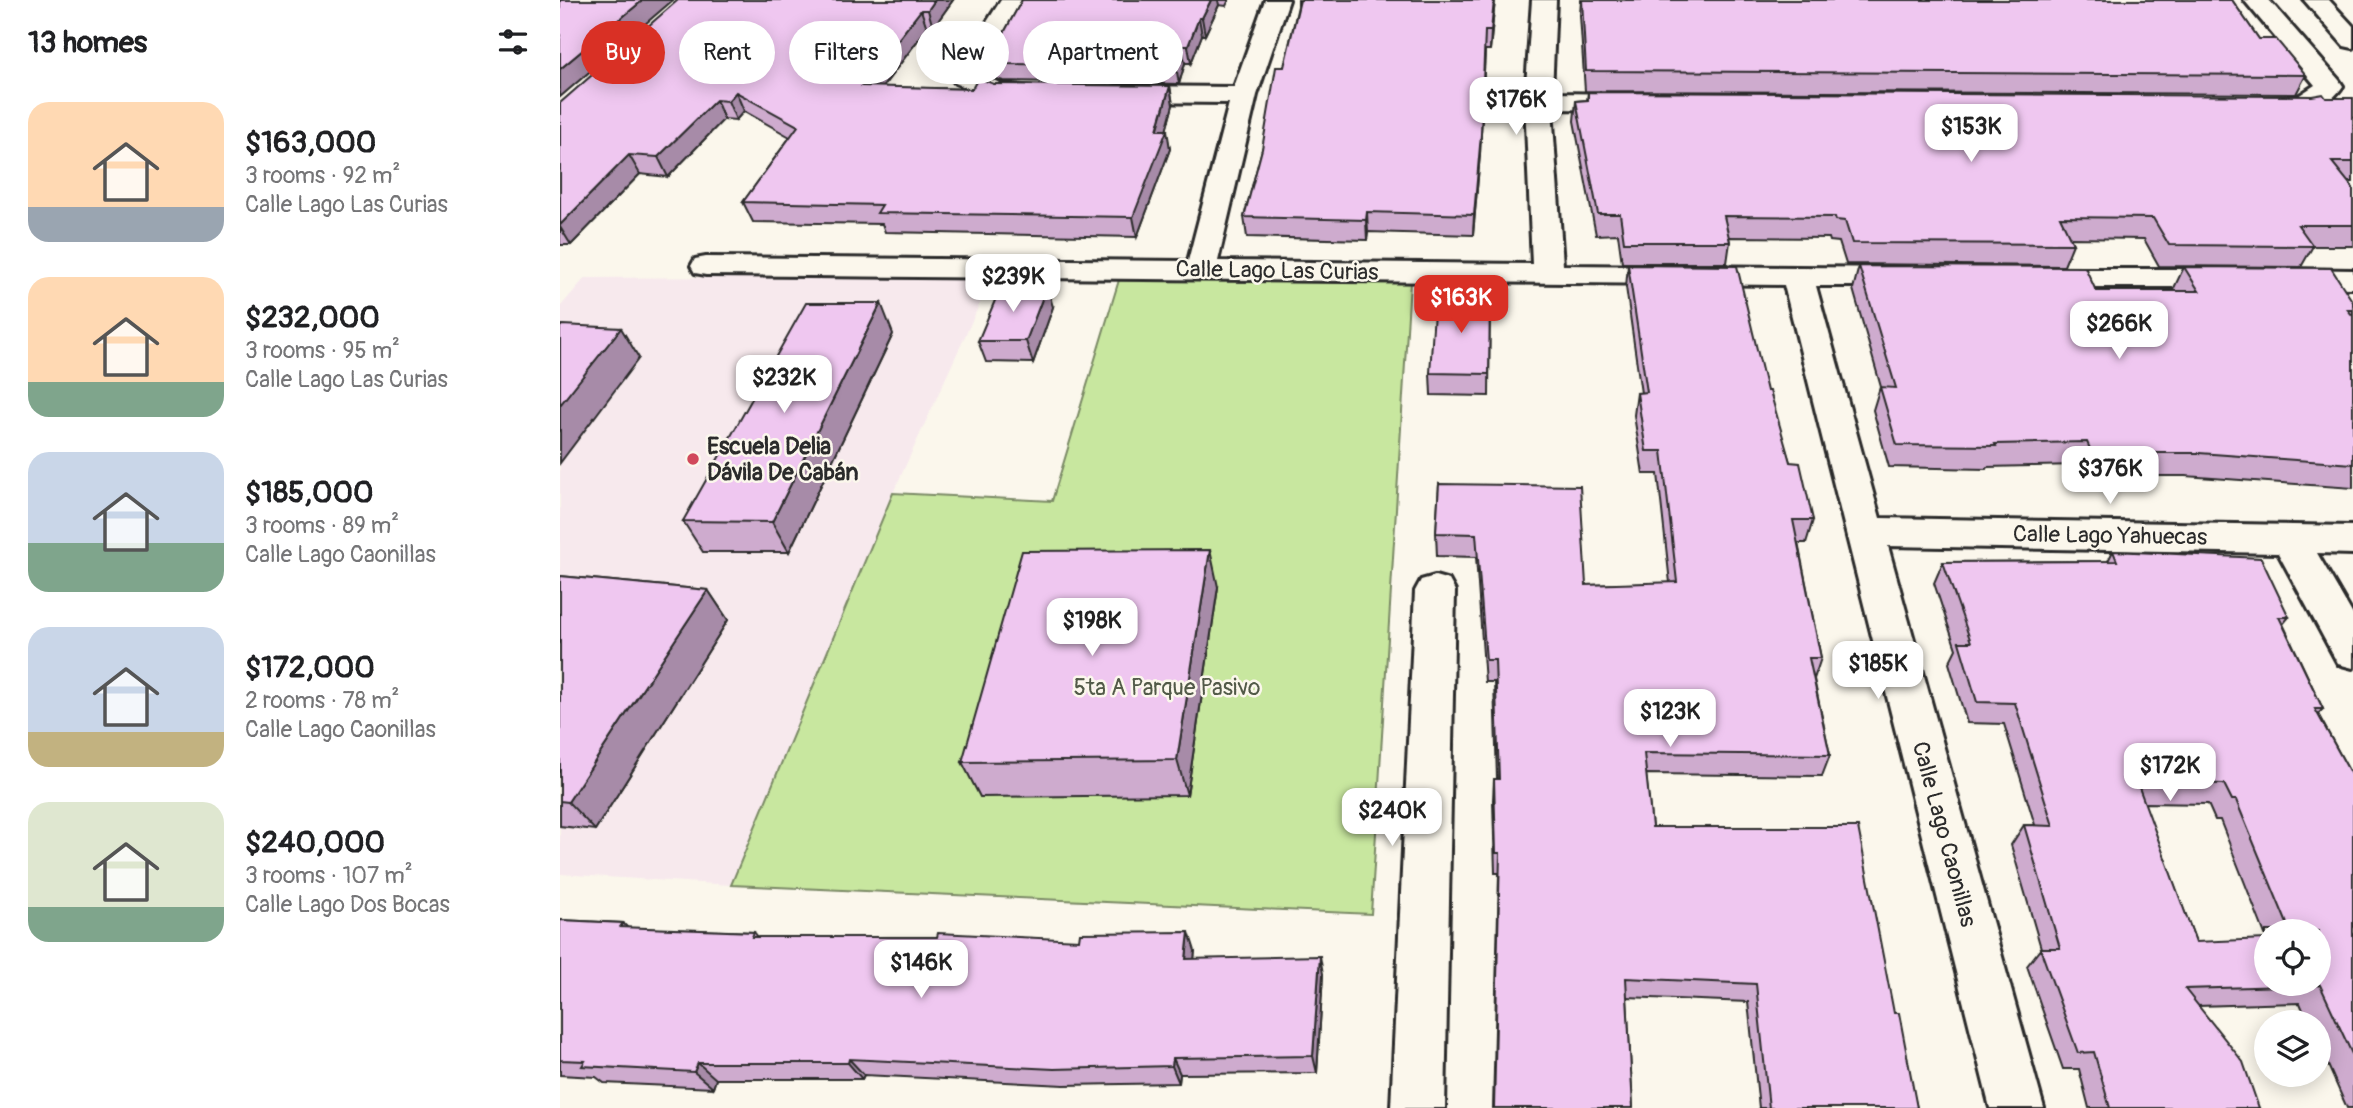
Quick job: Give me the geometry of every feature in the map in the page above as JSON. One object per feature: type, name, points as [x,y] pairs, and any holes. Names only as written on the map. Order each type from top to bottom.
[{"type":"street","points":[[1013,0],[964,78],[999,92],[1053,93]]},
{"type":"street","points":[[1201,269],[1244,95],[1277,0]]},
{"type":"street","points":[[1544,0],[1538,101],[1548,274]]},
{"type":"street","points":[[2245,105],[2301,106],[2330,86],[2256,0]]},
{"type":"street","points":[[2316,0],[2353,41]]},
{"type":"street","points":[[1094,93],[1244,95]]},
{"type":"street","points":[[1538,101],[1649,102]]},
{"type":"street","name":"Calle Lago Las Curias","points":[[706,266],[1937,277]]},
{"type":"street","name":"Calle Lago Caonillas","points":[[1798,277],[2017,1108]]},
{"type":"street","points":[[2006,277],[2353,279]]},
{"type":"street","name":"Calle Lago Yahuecas","points":[[1866,532],[2353,540]]},
{"type":"street","points":[[2289,538],[2353,652]]},
{"type":"street","points":[[1418,1108],[1434,591]]},
{"type":"shaded area","points":[[993,275],[893,493],[731,885],[560,874],[560,307],[585,278]]},
{"type":"green space","name":"5ta A Parque Pasivo","points":[[1119,280],[1410,282],[1371,914],[731,885],[893,493],[1052,501]]},
{"type":"building","points":[[560,0],[643,0],[618,21],[581,21],[581,52],[560,69]]},
{"type":"building","points":[[678,0],[935,0],[928,10],[921,10],[902,34],[902,21],[789,21],[789,84],[972,89],[975,84],[1170,86],[1157,130],[1167,130],[1133,217],[877,213],[882,205],[743,202],[798,126],[736,92],[728,101],[716,100],[658,157],[629,155],[560,225],[560,103],[582,84],[665,84],[665,21],[654,21]]},
{"type":"building","points":[[1022,0],[1211,0],[1202,18],[1199,18],[1188,46],[1183,46],[1183,21],[1023,21],[1023,64],[1009,64],[1009,24]]},
{"type":"building","points":[[1300,0],[1494,0],[1491,31],[1485,31],[1481,134],[1474,215],[1367,212],[1366,220],[1244,217],[1262,149],[1276,67],[1284,67]]},
{"type":"building","points":[[1582,0],[2232,0],[2259,39],[2276,39],[2306,75],[1586,71]]},
{"type":"building","points":[[1588,92],[2323,94],[2326,98],[2353,98],[2353,162],[2332,162],[2353,188],[2353,225],[2298,225],[2313,246],[2169,245],[2153,218],[2060,217],[2073,244],[1852,243],[1845,221],[1836,220],[1835,217],[1724,216],[1730,242],[1624,242],[1620,214],[1598,214],[1576,101],[1588,100]]},
{"type":"building","points":[[1628,265],[1737,266],[1767,391],[1770,391],[1790,462],[1800,463],[1813,520],[1793,520],[1821,658],[1809,658],[1830,755],[1644,753],[1652,827],[1858,827],[1894,1013],[1899,1013],[1917,1108],[1769,1108],[1756,984],[1626,978],[1633,1108],[1494,1108],[1500,853],[1496,853],[1494,779],[1499,779],[1495,660],[1486,660],[1476,534],[1436,533],[1439,484],[1580,486],[1586,585],[1677,582],[1662,451],[1646,451],[1637,393],[1647,392]]},
{"type":"building","points":[[1859,266],[2085,267],[2096,291],[2199,291],[2184,267],[2331,268],[2353,302],[2353,310],[2348,310],[2353,316],[2353,464],[2199,453],[2092,453],[2087,442],[1995,444],[1996,446],[1897,445],[1880,387],[1896,388]]},
{"type":"building","points":[[1001,286],[1047,286],[1026,341],[978,341]]},
{"type":"building","points":[[1435,296],[1490,297],[1489,374],[1430,373]]},
{"type":"building","points":[[806,303],[881,303],[772,522],[683,521]]},
{"type":"building","points":[[560,327],[621,328],[560,405]]},
{"type":"building","points":[[1210,550],[1177,760],[962,762],[1022,551]]},
{"type":"building","points":[[2113,551],[2261,558],[2289,617],[2279,617],[2323,709],[2315,709],[2353,778],[2353,1056],[2325,996],[2331,996],[2331,919],[2285,919],[2236,800],[2232,800],[2224,784],[2137,782],[2196,942],[2254,940],[2254,987],[2185,989],[2243,1062],[2259,1108],[2110,1108],[2094,1052],[2078,1053],[2040,948],[2060,948],[2024,825],[2053,826],[2015,703],[1977,702],[1959,642],[1971,642],[1943,562],[2117,561]]},
{"type":"building","points":[[560,576],[708,590],[568,802],[560,801]]},
{"type":"building","points":[[560,920],[623,923],[620,927],[754,932],[752,937],[937,937],[938,933],[1079,940],[1080,933],[1189,932],[1186,959],[1320,956],[1313,1056],[1173,1058],[1172,1066],[1054,1069],[849,1059],[848,1063],[698,1063],[694,1072],[582,1066],[585,1061],[560,1060]]},
{"type":"place","name":"Escuela Delia Dávila De Cabán","points":[[693,459]]}]
